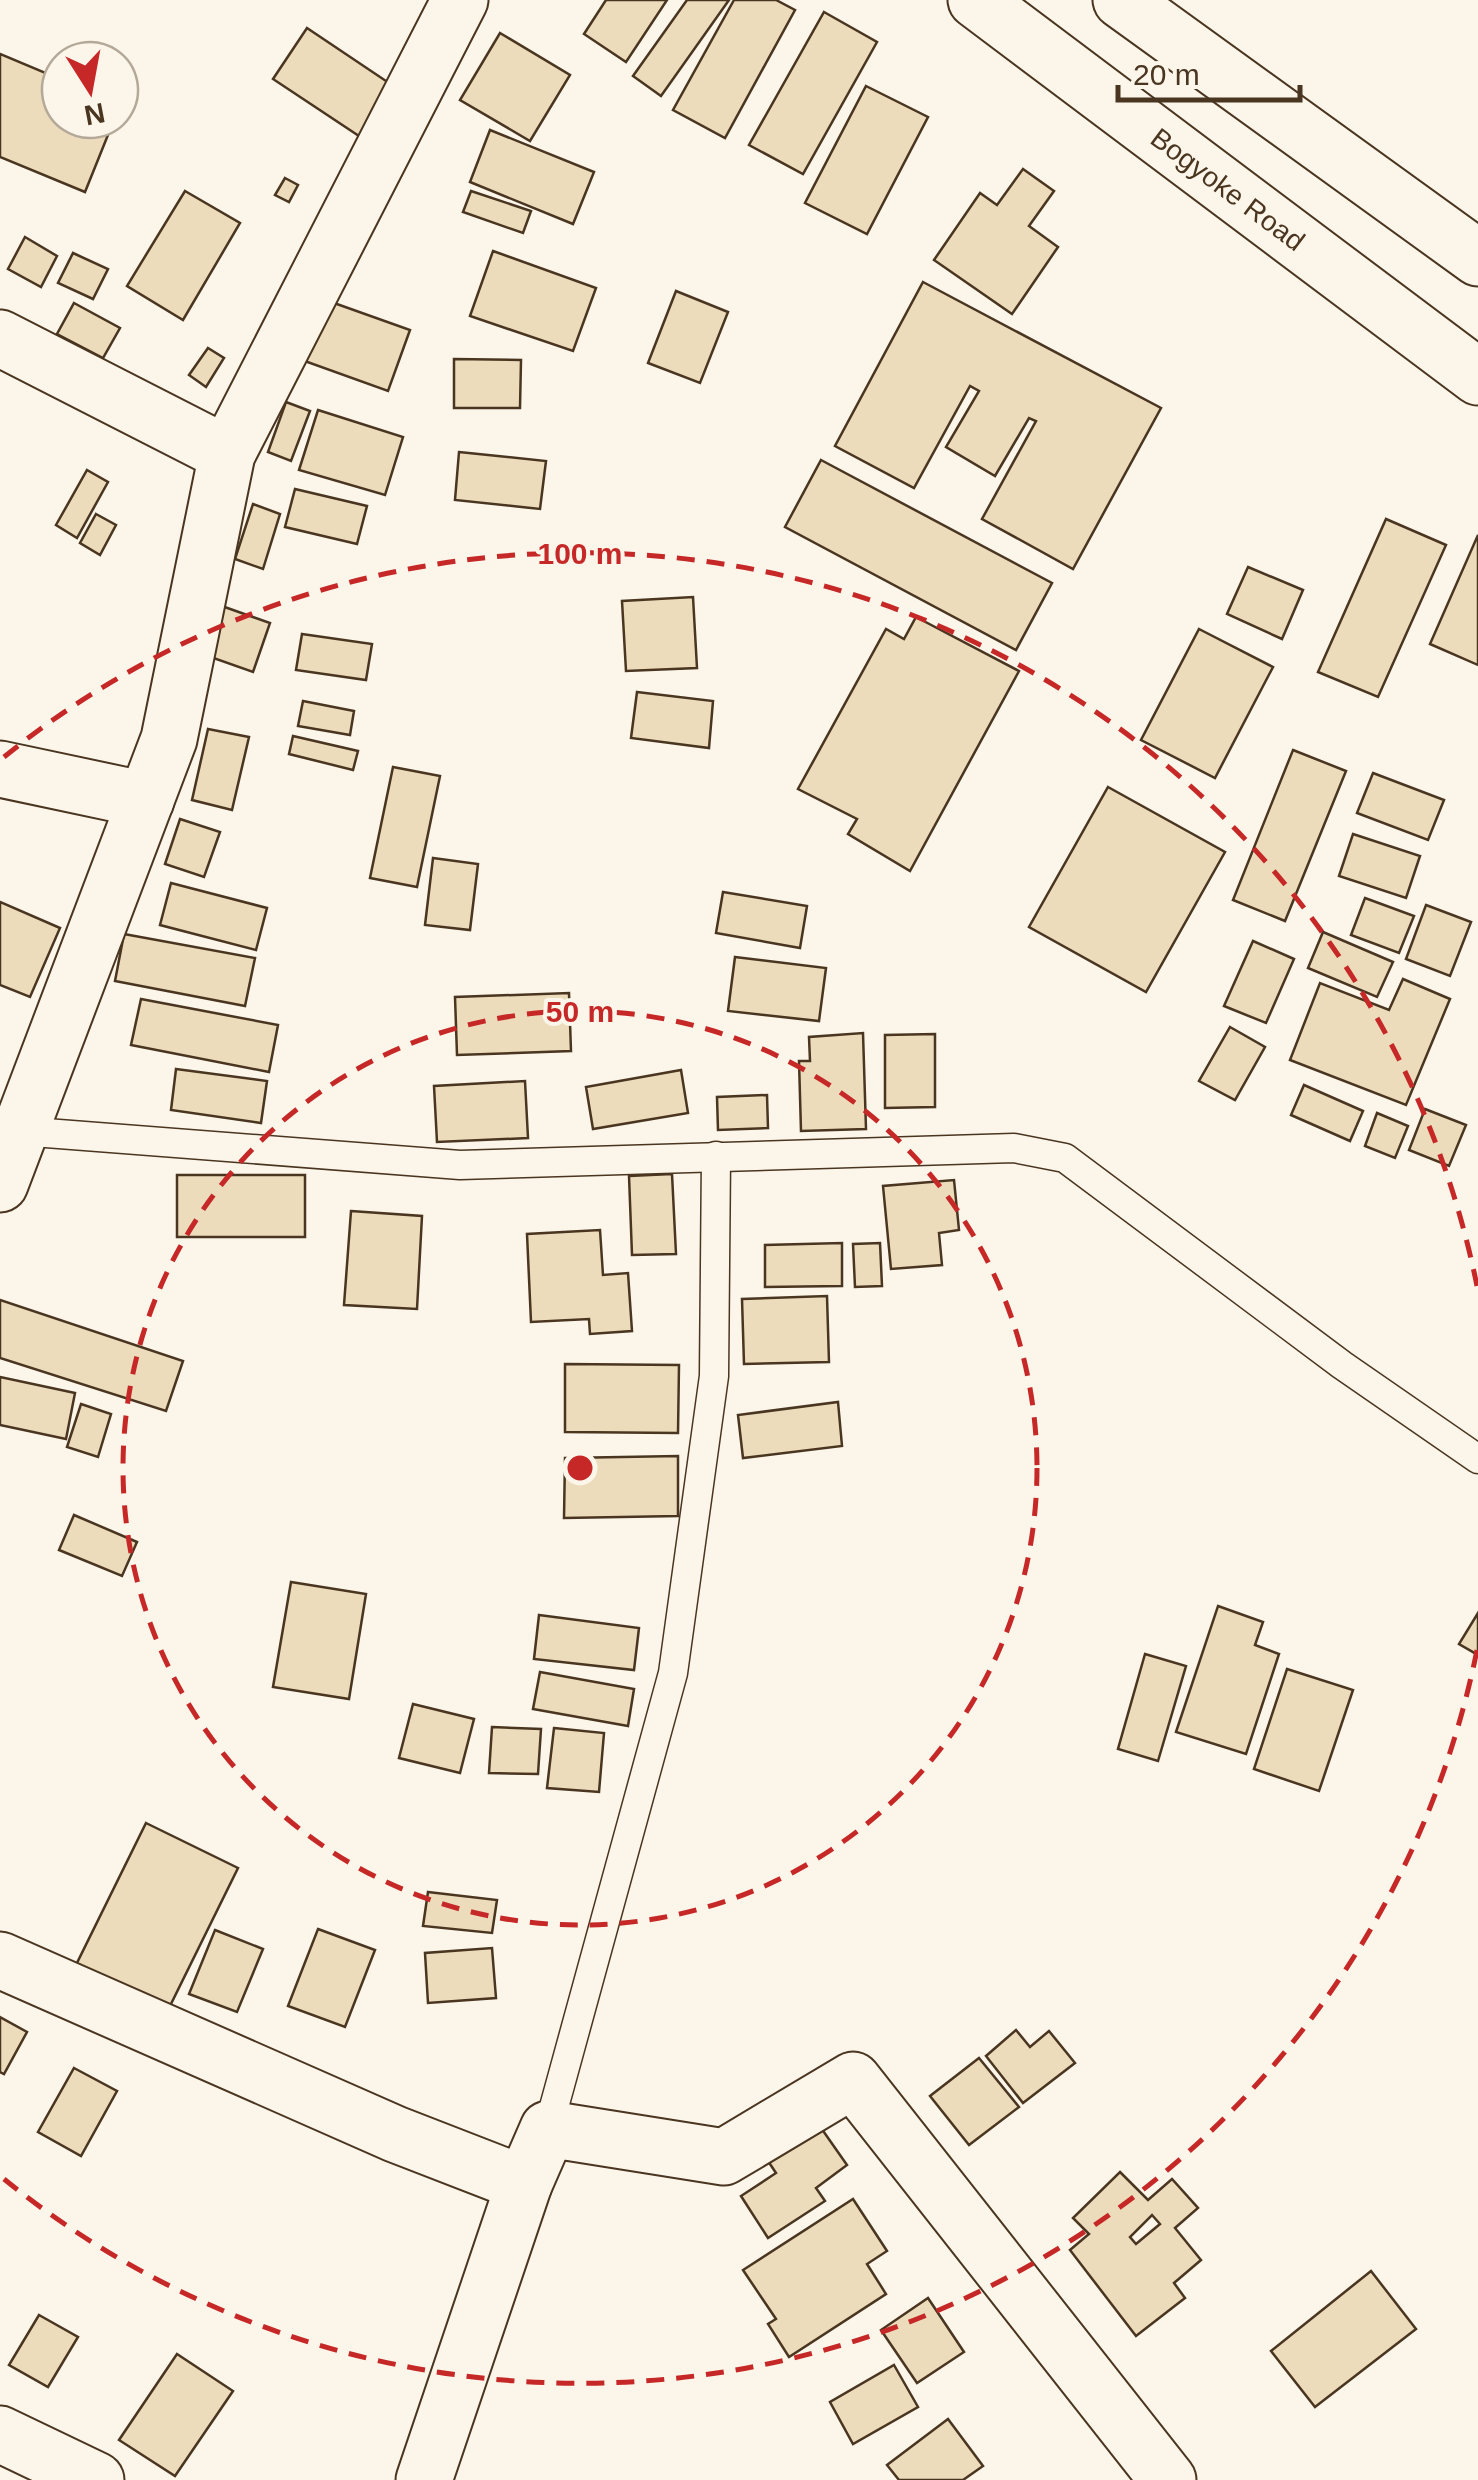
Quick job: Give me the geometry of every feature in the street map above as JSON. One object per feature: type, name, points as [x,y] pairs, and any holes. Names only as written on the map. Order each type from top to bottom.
[{"type":"street","points":[[0,1184],[169,740],[226,454],[460,0]]},
{"type":"street","name":"Bogyoke Road","points":[[976,0],[1478,377]]},
{"type":"street","points":[[1121,0],[1478,258]]},
{"type":"street","points":[[0,338],[226,454]]},
{"type":"street","points":[[0,769],[146,800]]},
{"type":"street","points":[[0,1960],[395,2134],[524,2184]]},
{"type":"street","points":[[424,2480],[524,2184],[548,2129],[724,2157],[852,2080],[1168,2480]]},
{"type":"street","points":[[0,2434],[96,2480]]},
{"type":"lane","points":[[20,1132],[460,1166],[1014,1148],[1064,1158],[1342,1365],[1478,1460]]},
{"type":"lane","points":[[548,2129],[673,1673],[714,1376],[716,1156]]},
{"type":"building","points":[[606,0],[667,0],[626,62],[584,34]]},
{"type":"building","points":[[687,0],[729,0],[661,96],[633,76]]},
{"type":"building","points":[[734,0],[776,0],[795,10],[725,138],[673,110]]},
{"type":"building","points":[[824,12],[877,42],[803,174],[749,145]]},
{"type":"building","points":[[307,28],[395,87],[362,138],[273,79]]},
{"type":"building","points":[[500,33],[570,75],[530,141],[460,100]]},
{"type":"building","points":[[0,54],[40,71],[40,140],[106,140],[85,192],[0,157]]},
{"type":"building","points":[[866,86],[928,117],[867,234],[805,203]]},
{"type":"building","points":[[490,130],[594,172],[573,224],[470,182]]},
{"type":"building","points":[[1023,169],[1054,191],[1029,226],[1058,247],[1012,314],[934,260],[980,193],[997,205]]},
{"type":"building","points":[[285,178],[298,185],[289,202],[275,195]]},
{"type":"building","points":[[185,191],[240,223],[183,320],[127,286]]},
{"type":"building","points":[[471,191],[531,211],[523,233],[463,212]]},
{"type":"building","points":[[25,237],[57,256],[41,287],[8,269]]},
{"type":"building","points":[[493,251],[596,288],[573,351],[470,316]]},
{"type":"building","points":[[73,253],[108,269],[93,299],[58,283]]},
{"type":"building","points":[[923,282],[1161,408],[1073,569],[982,519],[1036,421],[1029,418],[995,476],[946,447],[979,391],[970,386],[914,488],[835,446]]},
{"type":"building","points":[[676,291],[728,312],[700,383],[648,363]]},
{"type":"building","points":[[320,298],[410,330],[388,391],[299,359]]},
{"type":"building","points":[[74,303],[120,328],[103,358],[57,334]]},
{"type":"building","points":[[208,348],[224,358],[206,387],[189,375]]},
{"type":"building","points":[[454,359],[521,360],[520,408],[454,408]]},
{"type":"building","points":[[286,402],[310,411],[291,461],[268,452]]},
{"type":"building","points":[[318,410],[403,437],[385,495],[299,470]]},
{"type":"building","points":[[459,452],[546,461],[540,509],[455,500]]},
{"type":"building","points":[[821,460],[1052,583],[1016,650],[785,527]]},
{"type":"building","points":[[87,470],[108,482],[77,538],[56,525]]},
{"type":"building","points":[[295,489],[367,506],[357,544],[285,527]]},
{"type":"building","points":[[253,504],[280,514],[263,569],[235,559]]},
{"type":"building","points":[[96,514],[116,525],[100,555],[80,543]]},
{"type":"building","points":[[1386,519],[1446,545],[1378,697],[1318,672]]},
{"type":"building","points":[[1478,535],[1478,665],[1430,644]]},
{"type":"building","points":[[1248,567],[1303,590],[1282,639],[1227,614]]},
{"type":"building","points":[[693,597],[697,668],[626,671],[622,601]]},
{"type":"building","points":[[219,605],[270,623],[253,672],[202,654]]},
{"type":"building","points":[[916,617],[1019,671],[910,871],[848,834],[857,819],[798,789],[886,629],[904,639]]},
{"type":"building","points":[[1199,629],[1273,667],[1215,778],[1141,740]]},
{"type":"building","points":[[302,634],[372,644],[366,680],[296,670]]},
{"type":"building","points":[[637,692],[713,701],[709,748],[631,738]]},
{"type":"building","points":[[303,701],[354,711],[350,735],[298,726]]},
{"type":"building","points":[[208,729],[249,737],[232,810],[192,800]]},
{"type":"building","points":[[293,736],[358,751],[353,770],[289,754]]},
{"type":"building","points":[[1293,750],[1346,771],[1285,921],[1233,900]]},
{"type":"building","points":[[393,767],[440,776],[417,887],[370,878]]},
{"type":"building","points":[[1373,773],[1444,800],[1428,840],[1357,813]]},
{"type":"building","points":[[1108,787],[1225,852],[1146,992],[1029,927]]},
{"type":"building","points":[[180,819],[220,832],[204,877],[165,864]]},
{"type":"building","points":[[1353,834],[1420,856],[1406,898],[1339,876]]},
{"type":"building","points":[[433,858],[478,864],[470,930],[425,925]]},
{"type":"building","points":[[171,883],[267,908],[256,950],[160,925]]},
{"type":"building","points":[[723,892],[807,906],[800,948],[716,933]]},
{"type":"building","points":[[1365,898],[1414,916],[1399,953],[1351,935]]},
{"type":"building","points":[[0,902],[60,928],[30,997],[0,985]]},
{"type":"building","points":[[1426,905],[1471,922],[1450,976],[1406,959]]},
{"type":"building","points":[[1323,932],[1393,962],[1377,997],[1308,968]]},
{"type":"building","points":[[124,934],[255,958],[245,1006],[115,981]]},
{"type":"building","points":[[1253,941],[1294,959],[1266,1023],[1224,1006]]},
{"type":"building","points":[[735,957],[826,968],[819,1021],[728,1011]]},
{"type":"building","points":[[1403,979],[1450,999],[1406,1105],[1290,1060],[1320,983],[1389,1010]]},
{"type":"building","points":[[569,993],[571,1051],[457,1055],[455,997]]},
{"type":"building","points":[[141,999],[278,1025],[269,1072],[131,1045]]},
{"type":"building","points":[[1230,1027],[1265,1047],[1235,1100],[1199,1081]]},
{"type":"building","points":[[863,1033],[866,1129],[801,1131],[799,1061],[810,1061],[809,1037]]},
{"type":"building","points":[[935,1034],[935,1107],[885,1108],[885,1035]]},
{"type":"building","points":[[176,1069],[267,1081],[261,1123],[171,1110]]},
{"type":"building","points":[[681,1070],[688,1113],[593,1129],[586,1087]]},
{"type":"building","points":[[525,1081],[528,1138],[437,1142],[434,1086]]},
{"type":"building","points":[[1304,1085],[1363,1111],[1350,1141],[1291,1115]]},
{"type":"building","points":[[767,1095],[768,1128],[718,1130],[717,1097]]},
{"type":"building","points":[[1425,1109],[1466,1125],[1449,1166],[1409,1150]]},
{"type":"building","points":[[1377,1113],[1408,1126],[1395,1158],[1365,1146]]},
{"type":"building","points":[[672,1174],[676,1254],[632,1255],[629,1176]]},
{"type":"building","points":[[177,1175],[305,1175],[305,1237],[177,1237]]},
{"type":"building","points":[[954,1180],[959,1230],[939,1233],[942,1265],[891,1269],[883,1186]]},
{"type":"building","points":[[351,1211],[422,1216],[417,1309],[344,1305]]},
{"type":"building","points":[[600,1230],[603,1275],[628,1273],[632,1331],[590,1334],[589,1319],[531,1322],[527,1234]]},
{"type":"building","points":[[842,1243],[842,1286],[765,1287],[765,1245]]},
{"type":"building","points":[[880,1243],[882,1286],[855,1287],[853,1244]]},
{"type":"building","points":[[827,1296],[829,1362],[744,1364],[742,1299]]},
{"type":"building","points":[[0,1300],[183,1361],[166,1411],[0,1358]]},
{"type":"building","points":[[565,1364],[679,1365],[678,1433],[565,1432]]},
{"type":"building","points":[[0,1377],[75,1393],[66,1439],[0,1425]]},
{"type":"building","points":[[838,1402],[842,1446],[743,1458],[738,1415]]},
{"type":"building","points":[[81,1404],[111,1414],[98,1457],[67,1447]]},
{"type":"building","points":[[678,1456],[678,1516],[564,1518],[565,1458]]},
{"type":"building","points":[[74,1515],[137,1542],[122,1576],[59,1550]]},
{"type":"building","points":[[291,1582],[366,1594],[349,1699],[273,1687]]},
{"type":"building","points":[[1218,1606],[1263,1622],[1255,1645],[1279,1654],[1246,1754],[1176,1732]]},
{"type":"building","points":[[1478,1613],[1478,1655],[1459,1644]]},
{"type":"building","points":[[539,1615],[639,1628],[634,1670],[534,1659]]},
{"type":"building","points":[[1145,1654],[1186,1666],[1158,1761],[1118,1749]]},
{"type":"building","points":[[1287,1669],[1353,1690],[1319,1791],[1254,1769]]},
{"type":"building","points":[[540,1672],[634,1689],[628,1726],[533,1709]]},
{"type":"building","points":[[413,1704],[474,1719],[460,1773],[399,1758]]},
{"type":"building","points":[[492,1727],[541,1729],[538,1774],[489,1773]]},
{"type":"building","points":[[554,1728],[604,1733],[599,1792],[547,1788]]},
{"type":"building","points":[[146,1823],[238,1868],[167,2012],[75,1967]]},
{"type":"building","points":[[428,1892],[497,1900],[492,1933],[423,1926]]},
{"type":"building","points":[[318,1929],[375,1950],[345,2027],[288,2006]]},
{"type":"building","points":[[215,1930],[263,1949],[237,2012],[189,1994]]},
{"type":"building","points":[[492,1948],[496,1998],[428,2003],[425,1953]]},
{"type":"building","points":[[0,2017],[27,2032],[4,2074],[0,2072]]},
{"type":"building","points":[[1016,2030],[1030,2047],[1049,2031],[1075,2063],[1023,2103],[986,2056]]},
{"type":"building","points":[[979,2058],[1019,2107],[969,2145],[930,2096]]},
{"type":"building","points":[[74,2068],[117,2091],[81,2156],[38,2132]]},
{"type":"building","points":[[819,2125],[847,2165],[816,2188],[825,2201],[768,2238],[741,2196],[776,2173],[768,2161]]},
{"type":"building","points":[[1120,2172],[1148,2200],[1172,2179],[1198,2208],[1175,2228],[1201,2260],[1174,2283],[1185,2298],[1136,2336],[1070,2250],[1089,2234],[1073,2218]],"holes":[[[1152,2215],[1160,2224],[1136,2244],[1130,2237]]]},
{"type":"building","points":[[853,2199],[887,2251],[867,2264],[886,2294],[789,2357],[768,2324],[776,2319],[743,2270]]},
{"type":"building","points":[[1371,2271],[1416,2329],[1315,2407],[1271,2351]]},
{"type":"building","points":[[928,2298],[964,2352],[917,2383],[881,2330]]},
{"type":"building","points":[[39,2315],[78,2337],[48,2387],[9,2365]]},
{"type":"building","points":[[177,2354],[233,2391],[175,2476],[119,2440]]},
{"type":"building","points":[[894,2365],[918,2407],[853,2444],[830,2402]]},
{"type":"building","points":[[948,2419],[983,2466],[963,2480],[899,2480],[887,2465]]}]
